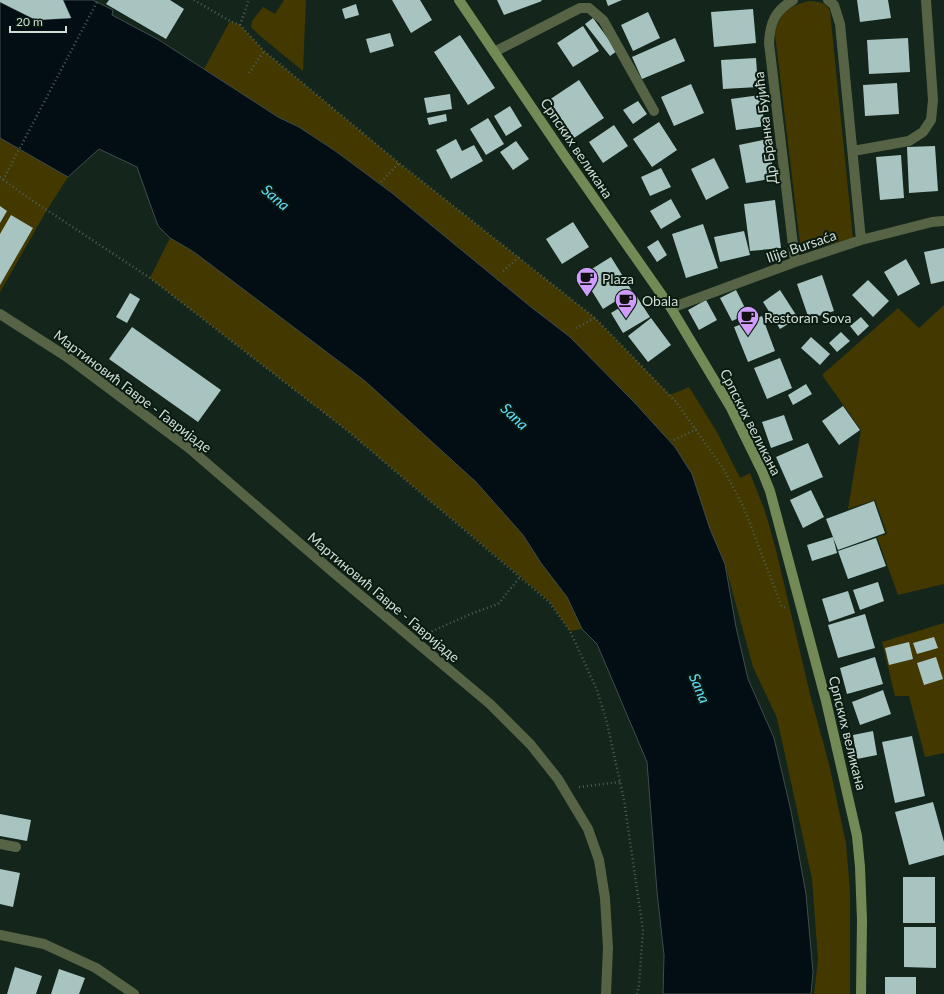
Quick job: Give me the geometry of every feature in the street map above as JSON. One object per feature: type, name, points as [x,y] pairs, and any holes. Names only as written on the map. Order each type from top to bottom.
[{"type":"main road","name":"Српских великана","points":[[459,0],[566,158],[671,308],[731,408],[762,471],[770,491],[801,605],[839,752],[857,836],[862,920],[861,994]]},
{"type":"street","name":"Др Бранка Бујића","points":[[792,0],[784,5],[776,14],[769,28],[768,42],[795,262]]},
{"type":"street","points":[[828,0],[834,5],[840,24],[861,240]]},
{"type":"street","points":[[853,151],[909,141],[923,132],[931,120],[933,100],[926,0]]},
{"type":"street","points":[[494,52],[580,8],[589,8],[603,20],[654,111]]},
{"type":"street","name":"Ilije Bursaća","points":[[671,308],[795,262],[861,240],[932,222],[944,221]]},
{"type":"street","name":"Мартиновић Гавре - Гавријаде","points":[[0,314],[67,358],[189,448],[490,704],[531,744],[564,789],[588,829],[599,860],[605,898],[608,948],[606,994]]},
{"type":"street","points":[[0,844],[16,847]]},
{"type":"street","points":[[0,935],[44,944],[96,968],[134,994]]},
{"type":"path","points":[[3,180],[98,0]]},
{"type":"path","points":[[194,0],[230,21],[240,25],[264,51],[399,163],[595,318],[676,402],[697,429],[723,468],[744,508],[782,607],[785,609],[801,605]]},
{"type":"path","points":[[240,25],[249,0]]},
{"type":"path","points":[[249,73],[264,51]]},
{"type":"path","points":[[381,182],[399,163]]},
{"type":"path","points":[[0,177],[24,196],[150,278],[349,432],[549,602],[570,631],[597,690],[607,723],[624,800],[642,930],[639,985],[637,994]]},
{"type":"path","points":[[503,271],[519,257]]},
{"type":"path","points":[[576,328],[595,318]]},
{"type":"path","points":[[674,440],[697,429]]},
{"type":"path","points":[[413,640],[473,613],[498,604],[520,577]]},
{"type":"path","points":[[564,789],[620,782]]},
{"type":"shaded area","points":[[284,0],[306,0],[303,71],[251,27],[252,21],[263,7],[275,14]]},
{"type":"shaded area","points":[[810,1],[824,4],[830,11],[853,238],[801,252],[775,34],[779,20],[786,11],[791,7]]},
{"type":"shaded area","points":[[230,21],[240,25],[264,51],[399,163],[595,318],[670,395],[689,387],[717,432],[740,478],[750,473],[765,511],[776,550],[811,698],[829,764],[846,843],[850,892],[850,994],[814,994],[818,959],[812,879],[777,718],[753,667],[725,564],[710,529],[654,425],[570,337],[531,307],[392,193],[334,150],[299,127],[278,117],[204,69]]},
{"type":"shaded area","points":[[0,138],[68,177],[47,210],[0,292]]},
{"type":"shaded area","points":[[170,238],[194,252],[365,381],[476,482],[523,535],[541,563],[567,597],[582,629],[570,631],[549,601],[349,432],[150,278]]},
{"type":"shaded area","points":[[944,305],[944,584],[898,595],[877,537],[887,534],[875,500],[848,509],[861,430],[822,375],[898,308],[919,328]]},
{"type":"shaded area","points":[[944,623],[944,753],[925,757],[909,696],[895,696],[882,642]]},
{"type":"water","name":"Sana","points":[[63,0],[93,0],[113,10],[112,15],[159,40],[278,117],[299,127],[334,150],[392,193],[531,307],[570,337],[634,402],[675,447],[692,474],[710,529],[725,564],[736,627],[748,679],[774,738],[791,811],[806,894],[813,972],[811,994],[663,994],[664,955],[657,892],[647,762],[597,644],[582,629],[567,597],[541,563],[523,535],[476,482],[365,381],[194,252],[170,238],[158,226],[137,167],[99,149],[68,177],[0,138],[0,2],[36,20],[71,18]]},
{"type":"building","points":[[0,0],[63,0],[71,18],[36,20],[0,2]]},
{"type":"building","points":[[109,0],[170,0],[184,9],[166,39],[106,4]]},
{"type":"building","points":[[392,0],[420,0],[432,20],[411,33]]},
{"type":"building","points":[[497,0],[541,0],[542,1],[504,15]]},
{"type":"building","points":[[606,0],[622,0],[608,6]]},
{"type":"building","points":[[857,0],[888,0],[891,18],[860,22]]},
{"type":"building","points":[[356,4],[359,15],[345,19],[342,9]]},
{"type":"building","points":[[753,9],[756,43],[714,47],[711,12]]},
{"type":"building","points":[[648,12],[660,38],[633,51],[621,25]]},
{"type":"building","points":[[593,18],[617,51],[610,56],[585,24]]},
{"type":"building","points":[[583,26],[599,51],[573,67],[557,43]]},
{"type":"building","points":[[390,33],[394,46],[370,53],[366,39]]},
{"type":"building","points":[[460,35],[495,88],[468,105],[434,52]]},
{"type":"building","points":[[675,38],[685,61],[642,79],[632,57]]},
{"type":"building","points":[[908,38],[910,72],[869,74],[867,40]]},
{"type":"building","points":[[756,58],[758,87],[723,89],[721,60]]},
{"type":"building","points":[[579,80],[604,118],[574,138],[549,100]]},
{"type":"building","points":[[897,83],[899,114],[865,116],[863,85]]},
{"type":"building","points":[[691,84],[704,113],[674,126],[661,97]]},
{"type":"building","points":[[450,94],[452,109],[427,113],[424,98]]},
{"type":"building","points":[[760,95],[765,126],[736,130],[731,99]]},
{"type":"building","points":[[638,101],[647,114],[633,124],[623,110]]},
{"type":"building","points":[[510,106],[522,126],[506,136],[494,116]]},
{"type":"building","points":[[446,114],[447,121],[429,125],[427,118]]},
{"type":"building","points":[[488,118],[504,144],[486,155],[470,129]]},
{"type":"building","points":[[659,122],[677,150],[652,167],[633,139]]},
{"type":"building","points":[[614,125],[628,146],[603,163],[589,142]]},
{"type":"building","points":[[456,139],[462,151],[474,145],[483,161],[451,179],[436,150]]},
{"type":"building","points":[[767,139],[775,178],[746,183],[739,145]]},
{"type":"building","points":[[516,141],[529,159],[513,170],[500,152]]},
{"type":"building","points":[[935,146],[938,191],[909,193],[907,147]]},
{"type":"building","points":[[901,155],[904,198],[880,200],[876,157]]},
{"type":"building","points":[[714,158],[729,188],[706,200],[691,169]]},
{"type":"building","points":[[661,168],[671,187],[650,196],[641,177]]},
{"type":"building","points":[[671,199],[681,217],[661,229],[650,211]]},
{"type":"building","points":[[775,200],[781,248],[750,251],[744,204]]},
{"type":"building","points":[[0,206],[7,211],[0,223]]},
{"type":"building","points":[[11,215],[33,228],[0,285],[0,234]]},
{"type":"building","points":[[573,222],[589,247],[562,264],[546,239]]},
{"type":"building","points":[[703,224],[718,268],[686,278],[672,234]]},
{"type":"building","points":[[744,231],[750,255],[720,262],[714,237]]},
{"type":"building","points":[[658,240],[667,255],[657,262],[647,247]]},
{"type":"building","points":[[944,248],[944,281],[931,284],[924,252]]},
{"type":"building","points":[[611,257],[632,291],[603,309],[582,275]]},
{"type":"building","points":[[906,259],[920,284],[898,296],[884,272]]},
{"type":"building","points":[[822,275],[834,311],[809,319],[797,284]]},
{"type":"building","points":[[868,280],[889,301],[873,317],[852,295]]},
{"type":"building","points":[[736,290],[748,314],[732,321],[720,298]]},
{"type":"building","points":[[780,290],[798,318],[780,329],[763,302]]},
{"type":"building","points":[[130,293],[140,299],[127,323],[116,317]]},
{"type":"building","points":[[637,297],[650,317],[623,333],[611,313]]},
{"type":"building","points":[[706,300],[717,320],[699,330],[688,310]]},
{"type":"building","points":[[762,316],[775,351],[748,362],[734,327]]},
{"type":"building","points":[[861,317],[869,326],[858,336],[850,326]]},
{"type":"building","points":[[651,318],[671,345],[648,362],[628,336]]},
{"type":"building","points":[[132,327],[221,390],[198,422],[109,359]]},
{"type":"building","points":[[841,332],[850,341],[837,352],[829,343]]},
{"type":"building","points":[[811,337],[830,354],[820,365],[801,348]]},
{"type":"building","points":[[780,358],[792,388],[767,399],[754,368]]},
{"type":"building","points":[[806,384],[812,394],[793,405],[788,395]]},
{"type":"building","points":[[843,406],[860,430],[839,445],[822,421]]},
{"type":"building","points":[[784,415],[793,440],[771,448],[762,422]]},
{"type":"building","points":[[808,443],[823,477],[791,491],[776,457]]},
{"type":"building","points":[[811,490],[824,517],[803,528],[790,500]]},
{"type":"building","points":[[874,501],[885,533],[838,550],[826,519]]},
{"type":"building","points":[[833,537],[837,553],[812,561],[807,545]]},
{"type":"building","points":[[876,538],[886,566],[848,579],[838,551]]},
{"type":"building","points":[[878,582],[884,601],[860,610],[853,590]]},
{"type":"building","points":[[848,591],[855,613],[829,622],[822,599]]},
{"type":"building","points":[[865,614],[875,648],[838,658],[828,625]]},
{"type":"building","points":[[934,637],[938,648],[917,654],[913,643]]},
{"type":"building","points":[[909,642],[913,659],[889,665],[885,648]]},
{"type":"building","points":[[875,657],[883,684],[847,694],[840,668]]},
{"type":"building","points":[[936,657],[943,679],[924,685],[917,663]]},
{"type":"building","points":[[883,690],[891,714],[860,725],[852,702]]},
{"type":"building","points":[[873,731],[877,755],[857,759],[853,735]]},
{"type":"building","points":[[912,736],[925,796],[895,803],[882,742]]},
{"type":"building","points":[[933,802],[944,842],[944,855],[909,865],[895,812]]},
{"type":"building","points":[[0,814],[31,820],[27,841],[0,836]]},
{"type":"building","points":[[0,869],[20,873],[13,907],[0,904]]},
{"type":"building","points":[[903,877],[935,877],[935,923],[903,923]]},
{"type":"building","points":[[904,927],[936,927],[936,968],[904,967]]},
{"type":"building","points":[[15,967],[42,976],[36,994],[7,994]]},
{"type":"building","points":[[59,969],[85,978],[79,994],[51,994]]},
{"type":"building","points":[[885,977],[916,977],[916,994],[885,994]]},
{"type":"place","name":"Plaza","points":[[587,298]]},
{"type":"place","name":"Obala","points":[[626,320]]},
{"type":"place","name":"Restoran Sova","points":[[748,336]]}]
